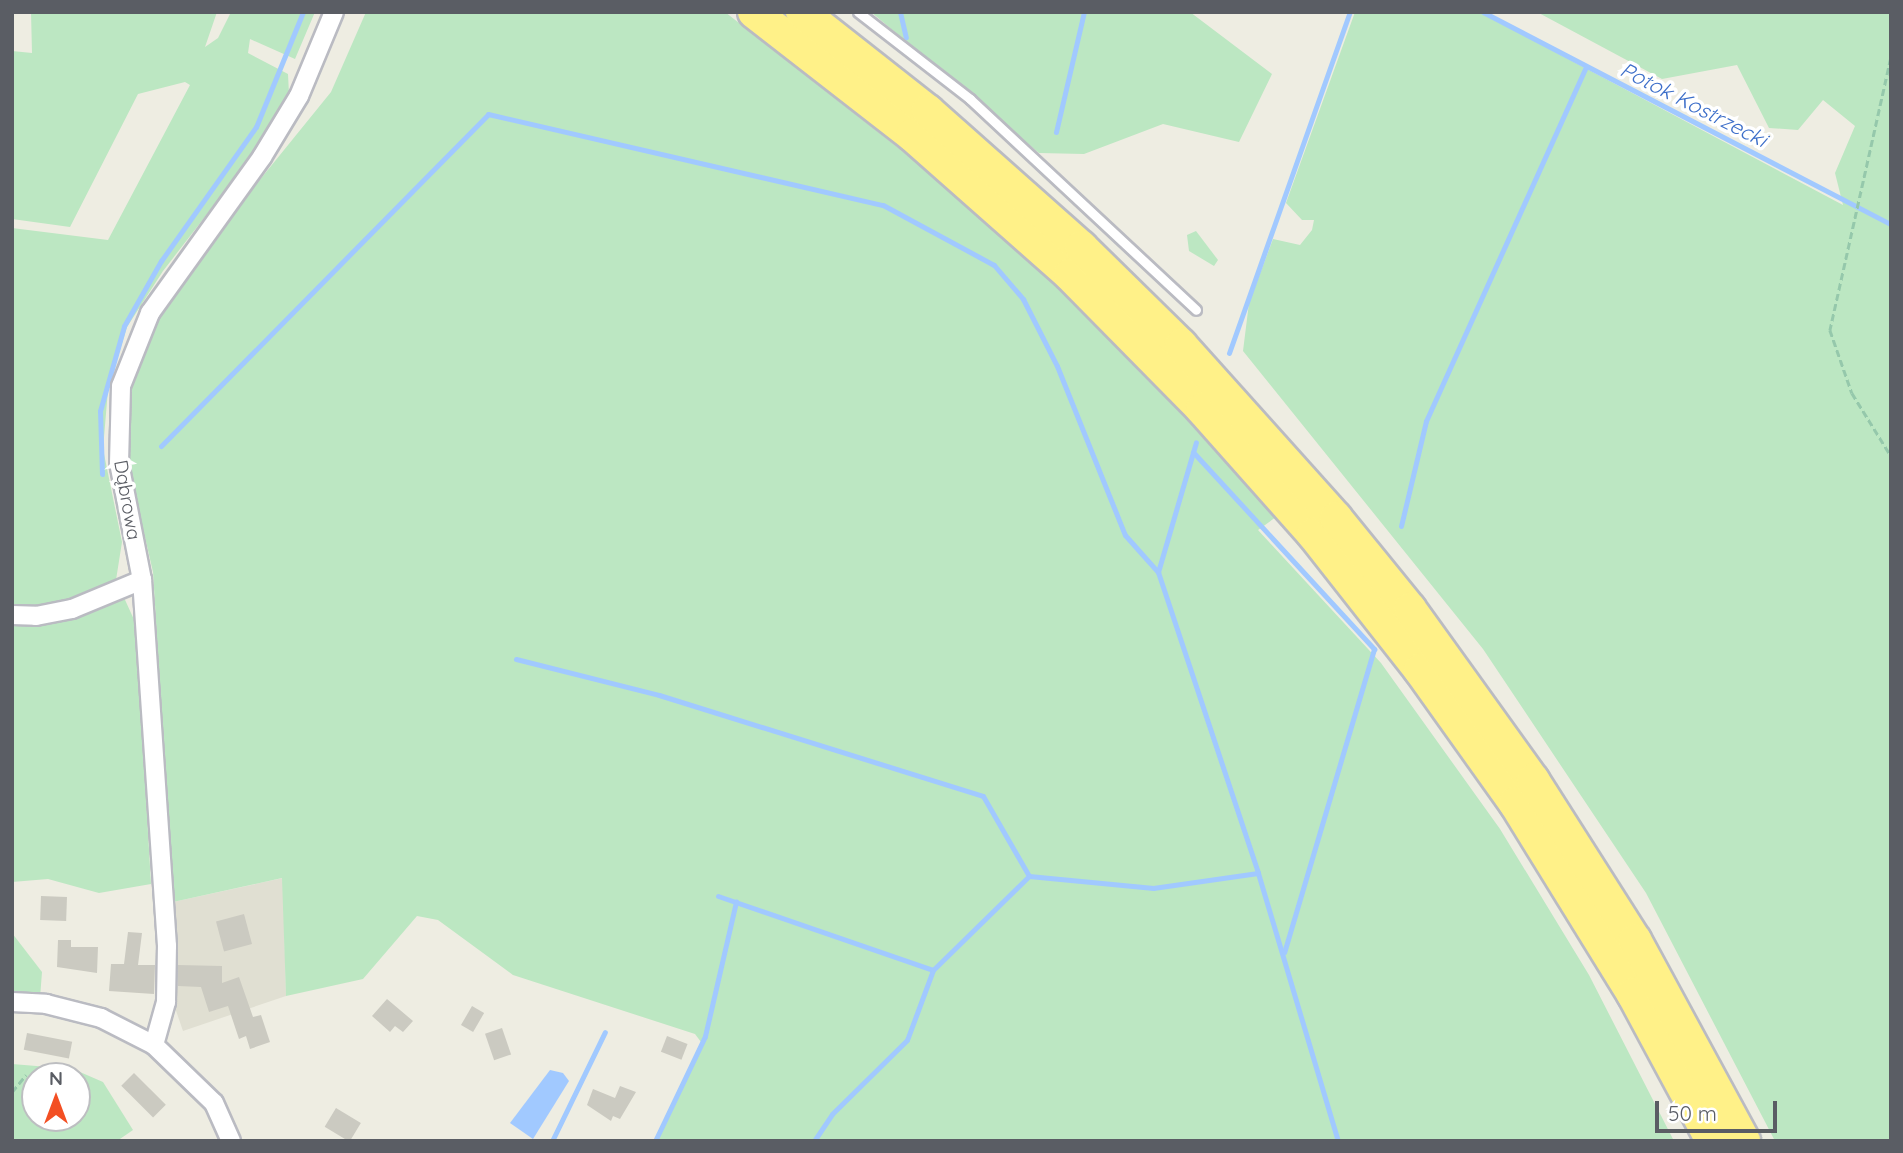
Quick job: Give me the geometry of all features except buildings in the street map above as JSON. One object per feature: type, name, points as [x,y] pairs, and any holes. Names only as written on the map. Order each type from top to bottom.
[{"type":"highway","points":[[754,12],[921,142],[1070,275],[1202,408],[1313,534],[1420,670],[1515,803],[1633,994],[1712,1141]]},
{"type":"highway","points":[[802,12],[928,111],[1081,247],[1181,345],[1336,518],[1418,620],[1541,792],[1635,940],[1744,1141]]},
{"type":"street","name":"Dąbrowa","points":[[154,1045],[166,1002],[167,946],[142,580],[119,463],[121,386],[150,313],[262,157],[299,96],[334,12]]},
{"type":"street","points":[[12,615],[36,616],[72,609],[142,580]]},
{"type":"street","points":[[12,1002],[46,1004],[101,1017],[154,1045],[214,1104],[231,1141]]},
{"type":"lane","points":[[858,12],[970,99],[1196,310]]},
{"type":"path","points":[[1891,58],[1830,330],[1852,393],[1891,456]]},
{"type":"shaded area","points":[[283,878],[286,996],[183,1031],[173,1002],[177,965],[173,902]]},
{"type":"green space","points":[[31,12],[217,12],[205,47],[218,38],[231,12],[315,12],[295,59],[250,39],[248,53],[288,74],[289,94],[252,156],[163,271],[127,327],[108,390],[103,449],[122,542],[116,580],[136,624],[151,884],[99,893],[48,879],[12,882],[12,228],[108,240],[190,85],[185,82],[138,94],[70,227],[12,219],[12,51],[32,53]]},
{"type":"green space","points":[[366,12],[725,12],[938,179],[1056,285],[1189,417],[1276,517],[1258,530],[1381,663],[1500,829],[1589,975],[1674,1141],[655,1141],[701,1042],[695,1034],[513,975],[438,920],[417,916],[363,979],[286,996],[282,878],[173,902],[153,572],[129,468],[128,399],[141,354],[161,314],[220,229],[331,92]]},
{"type":"green space","points":[[871,12],[1190,12],[1272,74],[1239,142],[1163,124],[1084,154],[1039,153]]},
{"type":"green space","points":[[1355,12],[1480,12],[1843,205],[1835,173],[1855,126],[1823,100],[1798,130],[1769,128],[1737,65],[1662,79],[1537,12],[1891,12],[1891,1141],[1775,1141],[1646,893],[1483,649],[1243,351],[1249,303],[1273,239],[1300,245],[1312,230],[1314,220],[1302,220],[1286,203]]},
{"type":"green space","points":[[1196,231],[1218,260],[1214,266],[1189,251],[1187,235]]},
{"type":"green space","points":[[12,933],[42,972],[40,998],[12,995]]},
{"type":"green space","points":[[12,1064],[21,1065],[21,1132],[91,1132],[91,1077],[103,1082],[133,1130],[117,1141],[12,1141]]},
{"type":"water","points":[[550,1070],[563,1073],[569,1081],[533,1139],[510,1123]]},
{"type":"waterway","points":[[102,474],[100,411],[124,326],[161,261],[256,127],[303,12]]},
{"type":"waterway","points":[[900,12],[906,37]]},
{"type":"waterway","points":[[1056,132],[1084,12]]},
{"type":"waterway","points":[[1229,353],[1350,12]]},
{"type":"waterway","name":"Potok Kostrzecki","points":[[1483,12],[1891,224]]},
{"type":"waterway","points":[[1401,526],[1426,421],[1586,66]]},
{"type":"waterway","points":[[161,446],[488,114],[883,205],[994,265],[1023,299],[1057,366],[1125,535],[1158,572],[1258,873],[1338,1141]]},
{"type":"waterway","points":[[1158,572],[1196,442]]},
{"type":"waterway","points":[[1193,452],[1374,649],[1284,952]]},
{"type":"waterway","points":[[516,659],[659,695],[983,796],[1029,876]]},
{"type":"waterway","points":[[1029,876],[1153,888],[1258,873]]},
{"type":"waterway","points":[[814,1141],[832,1114],[907,1040],[933,970],[1029,876]]},
{"type":"waterway","points":[[718,896],[933,970]]},
{"type":"waterway","points":[[655,1141],[705,1036],[736,902]]},
{"type":"waterway","points":[[552,1141],[605,1032]]}]
